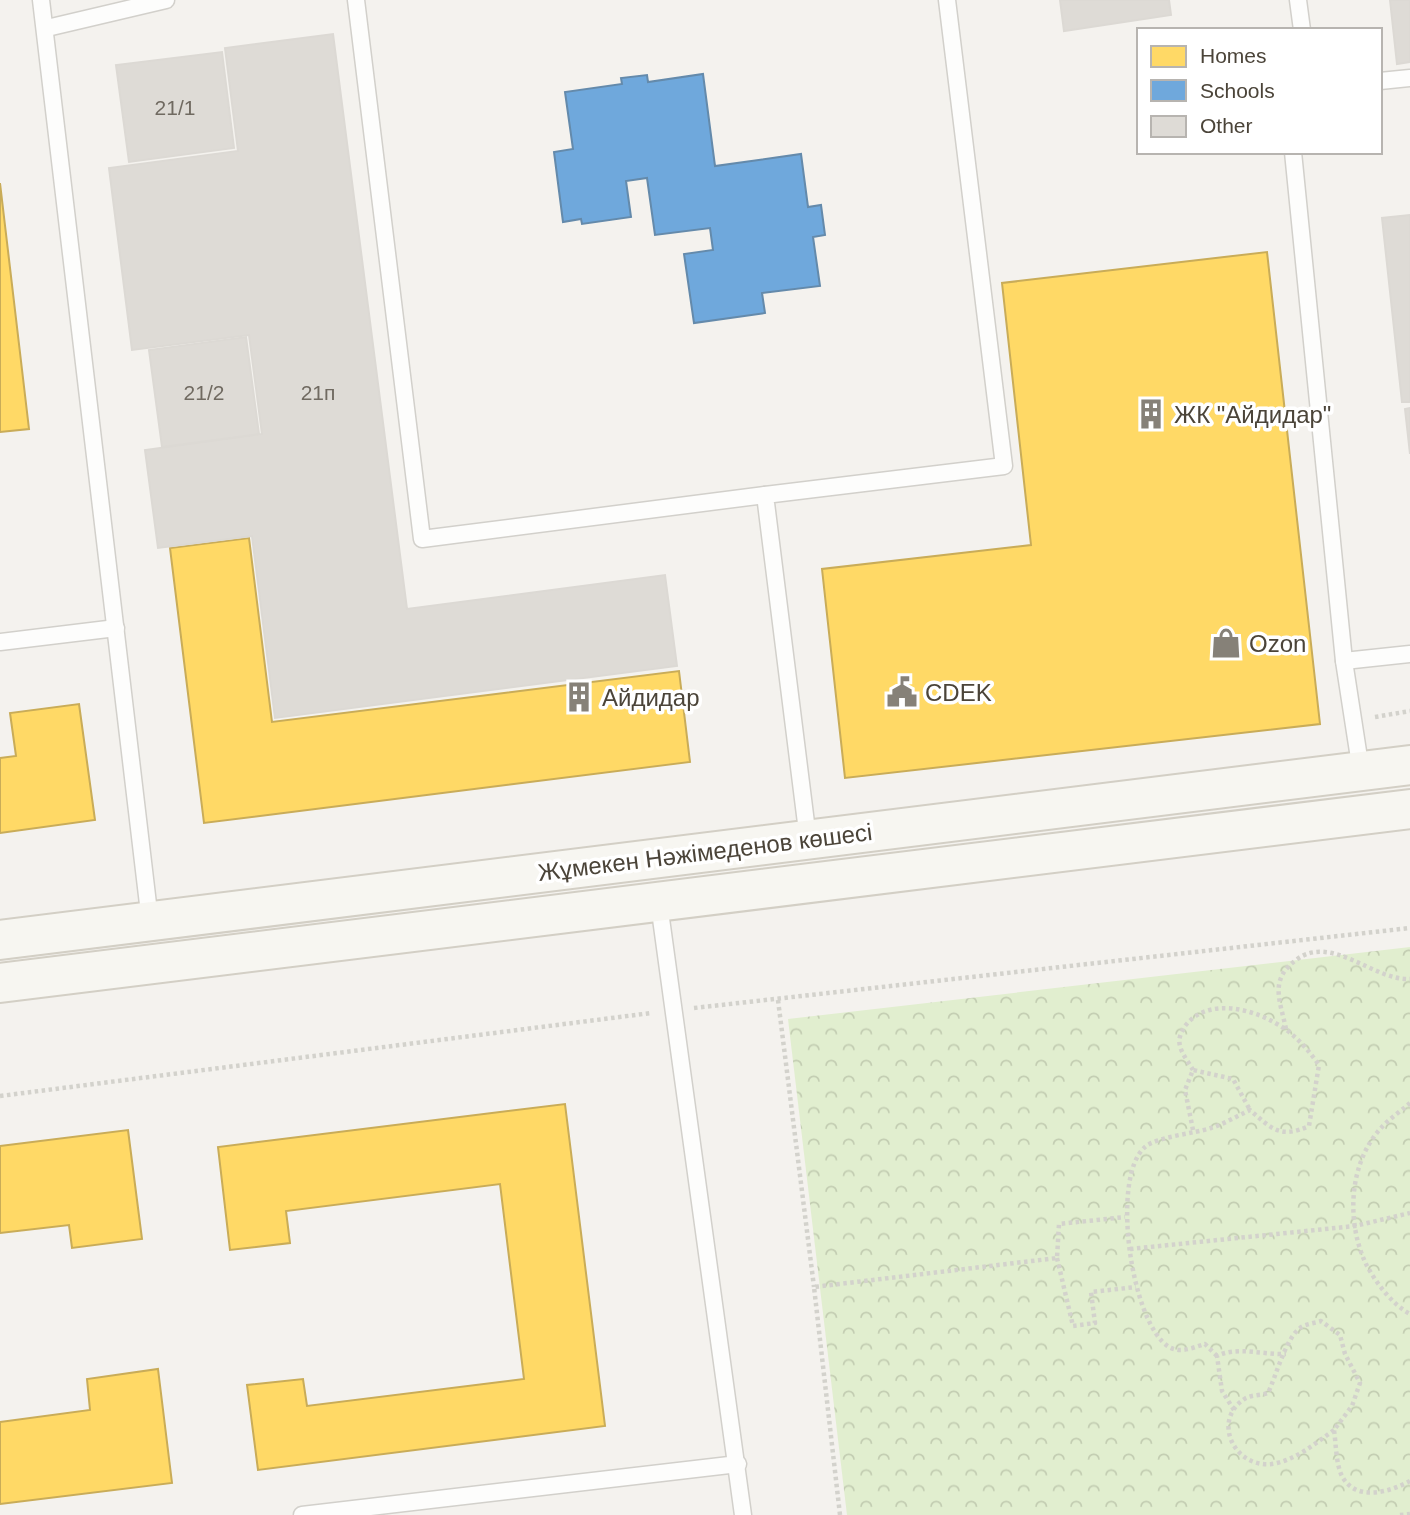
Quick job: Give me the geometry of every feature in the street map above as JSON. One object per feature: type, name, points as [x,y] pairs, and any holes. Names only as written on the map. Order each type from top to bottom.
[{"type":"main road","name":"Жұмекен Нәжімеденов көшесі","points":[[0,940],[1410,765]]},
{"type":"main road","name":"Жұмекен Нәжімеденов көшесі","points":[[0,983],[659,904],[1410,809]]},
{"type":"lane","points":[[41,0],[47,29],[150,922]]},
{"type":"lane","points":[[47,29],[166,0]]},
{"type":"lane","points":[[356,0],[422,539],[1004,466],[947,0]]},
{"type":"lane","points":[[1298,0],[1302,28]]},
{"type":"lane","points":[[1382,80],[1410,78]]},
{"type":"lane","points":[[1293,154],[1345,660],[1361,771]]},
{"type":"lane","points":[[765,495],[808,839]]},
{"type":"lane","points":[[0,642],[116,628]]},
{"type":"lane","points":[[1345,660],[1410,654]]},
{"type":"lane","points":[[659,904],[743,1515]]},
{"type":"lane","points":[[302,1515],[738,1464]]},
{"type":"path","points":[[1354,720],[1410,711]]},
{"type":"path","points":[[0,1096],[675,1010],[1410,928]]},
{"type":"path","points":[[1286,1029],[1278,989],[1282,970],[1302,955],[1322,953],[1351,960],[1399,980],[1410,979]]},
{"type":"path","points":[[778,1000],[840,1515]]},
{"type":"path","points":[[1218,1008],[1245,1010],[1286,1029],[1306,1046],[1319,1065],[1310,1126],[1292,1133],[1273,1130],[1250,1110],[1233,1079],[1193,1070],[1180,1048],[1180,1034],[1193,1016],[1218,1008]]},
{"type":"path","points":[[1193,1070],[1185,1090],[1193,1130]]},
{"type":"path","points":[[1410,1103],[1380,1129],[1358,1170],[1352,1209],[1358,1248],[1376,1283],[1410,1314]]},
{"type":"path","points":[[1235,1410],[1222,1391],[1217,1356],[1205,1344],[1184,1350],[1171,1348],[1158,1337],[1136,1287],[1125,1217],[1132,1164],[1146,1146],[1193,1130],[1210,1129],[1250,1110]]},
{"type":"path","points":[[1130,1249],[1355,1226],[1410,1213]]},
{"type":"path","points":[[1125,1217],[1059,1224],[1057,1258],[1073,1326],[1095,1323],[1091,1292],[1136,1287]]},
{"type":"path","points":[[814,1287],[1057,1258]]},
{"type":"path","points":[[1321,1321],[1340,1335],[1345,1354],[1360,1383],[1352,1406],[1334,1430],[1297,1455],[1274,1464],[1251,1461],[1235,1452],[1228,1435],[1235,1410],[1247,1398],[1268,1393],[1286,1354],[1287,1343],[1301,1327],[1321,1321]]},
{"type":"path","points":[[1217,1356],[1230,1349],[1261,1355],[1286,1354]]},
{"type":"path","points":[[1334,1430],[1341,1474],[1350,1487],[1370,1493],[1394,1490],[1410,1481]]},
{"type":"path","points":[[1400,1515],[1410,1514]]},
{"type":"green space","points":[[1410,947],[1410,1515],[847,1515],[788,1019]]},
{"type":"building: Homes","points":[[0,183],[29,429],[0,432]]},
{"type":"building: Homes","name":"ЖК \"Айдидар\"","points":[[1267,252],[1320,724],[845,778],[822,569],[1031,545],[1002,283]]},
{"type":"building: Homes","name":"Айдидар","points":[[249,538],[272,722],[679,671],[690,762],[204,823],[170,548]]},
{"type":"building: Homes","points":[[79,704],[95,820],[0,833],[0,758],[16,756],[10,713]]},
{"type":"building: Homes","points":[[565,1104],[605,1426],[258,1470],[247,1385],[303,1379],[307,1406],[524,1379],[500,1184],[286,1211],[290,1243],[230,1250],[218,1147]]},
{"type":"building: Homes","points":[[128,1130],[142,1239],[72,1248],[69,1225],[0,1233],[0,1146]]},
{"type":"building: Homes","points":[[158,1369],[172,1483],[0,1504],[0,1422],[90,1410],[87,1379]]},
{"type":"building: Schools","points":[[703,74],[715,166],[801,154],[808,207],[821,205],[825,235],[813,237],[820,286],[762,293],[765,313],[694,323],[684,254],[713,250],[710,228],[655,235],[647,178],[626,181],[631,217],[582,224],[581,219],[563,222],[554,152],[573,149],[565,92],[622,84],[621,78],[647,75],[648,82]]},
{"type":"building: Other","points":[[1060,0],[1169,0],[1171,15],[1064,31]]},
{"type":"building: Other","points":[[1390,0],[1410,0],[1410,62],[1397,64]]},
{"type":"building: Other","points":[[333,34],[407,609],[665,575],[677,666],[275,718],[252,536],[158,548],[145,450],[262,434],[249,335],[132,350],[109,168],[238,151],[225,48]]},
{"type":"building: Other","points":[[222,52],[234,148],[129,162],[116,65]]},
{"type":"building: Other","points":[[1410,215],[1410,402],[1402,402],[1382,218]]},
{"type":"building: Other","points":[[246,337],[259,434],[162,447],[149,350]]},
{"type":"building: Other","points":[[1410,408],[1410,454],[1405,409]]},
{"type":"place","name":"ЖК \"Айдидар\"","points":[[1151,414]]},
{"type":"place","name":"Ozon","points":[[1226,643]]},
{"type":"place","name":"CDEK","points":[[902,692]]},
{"type":"place","name":"Айдидар","points":[[579,697]]}]
